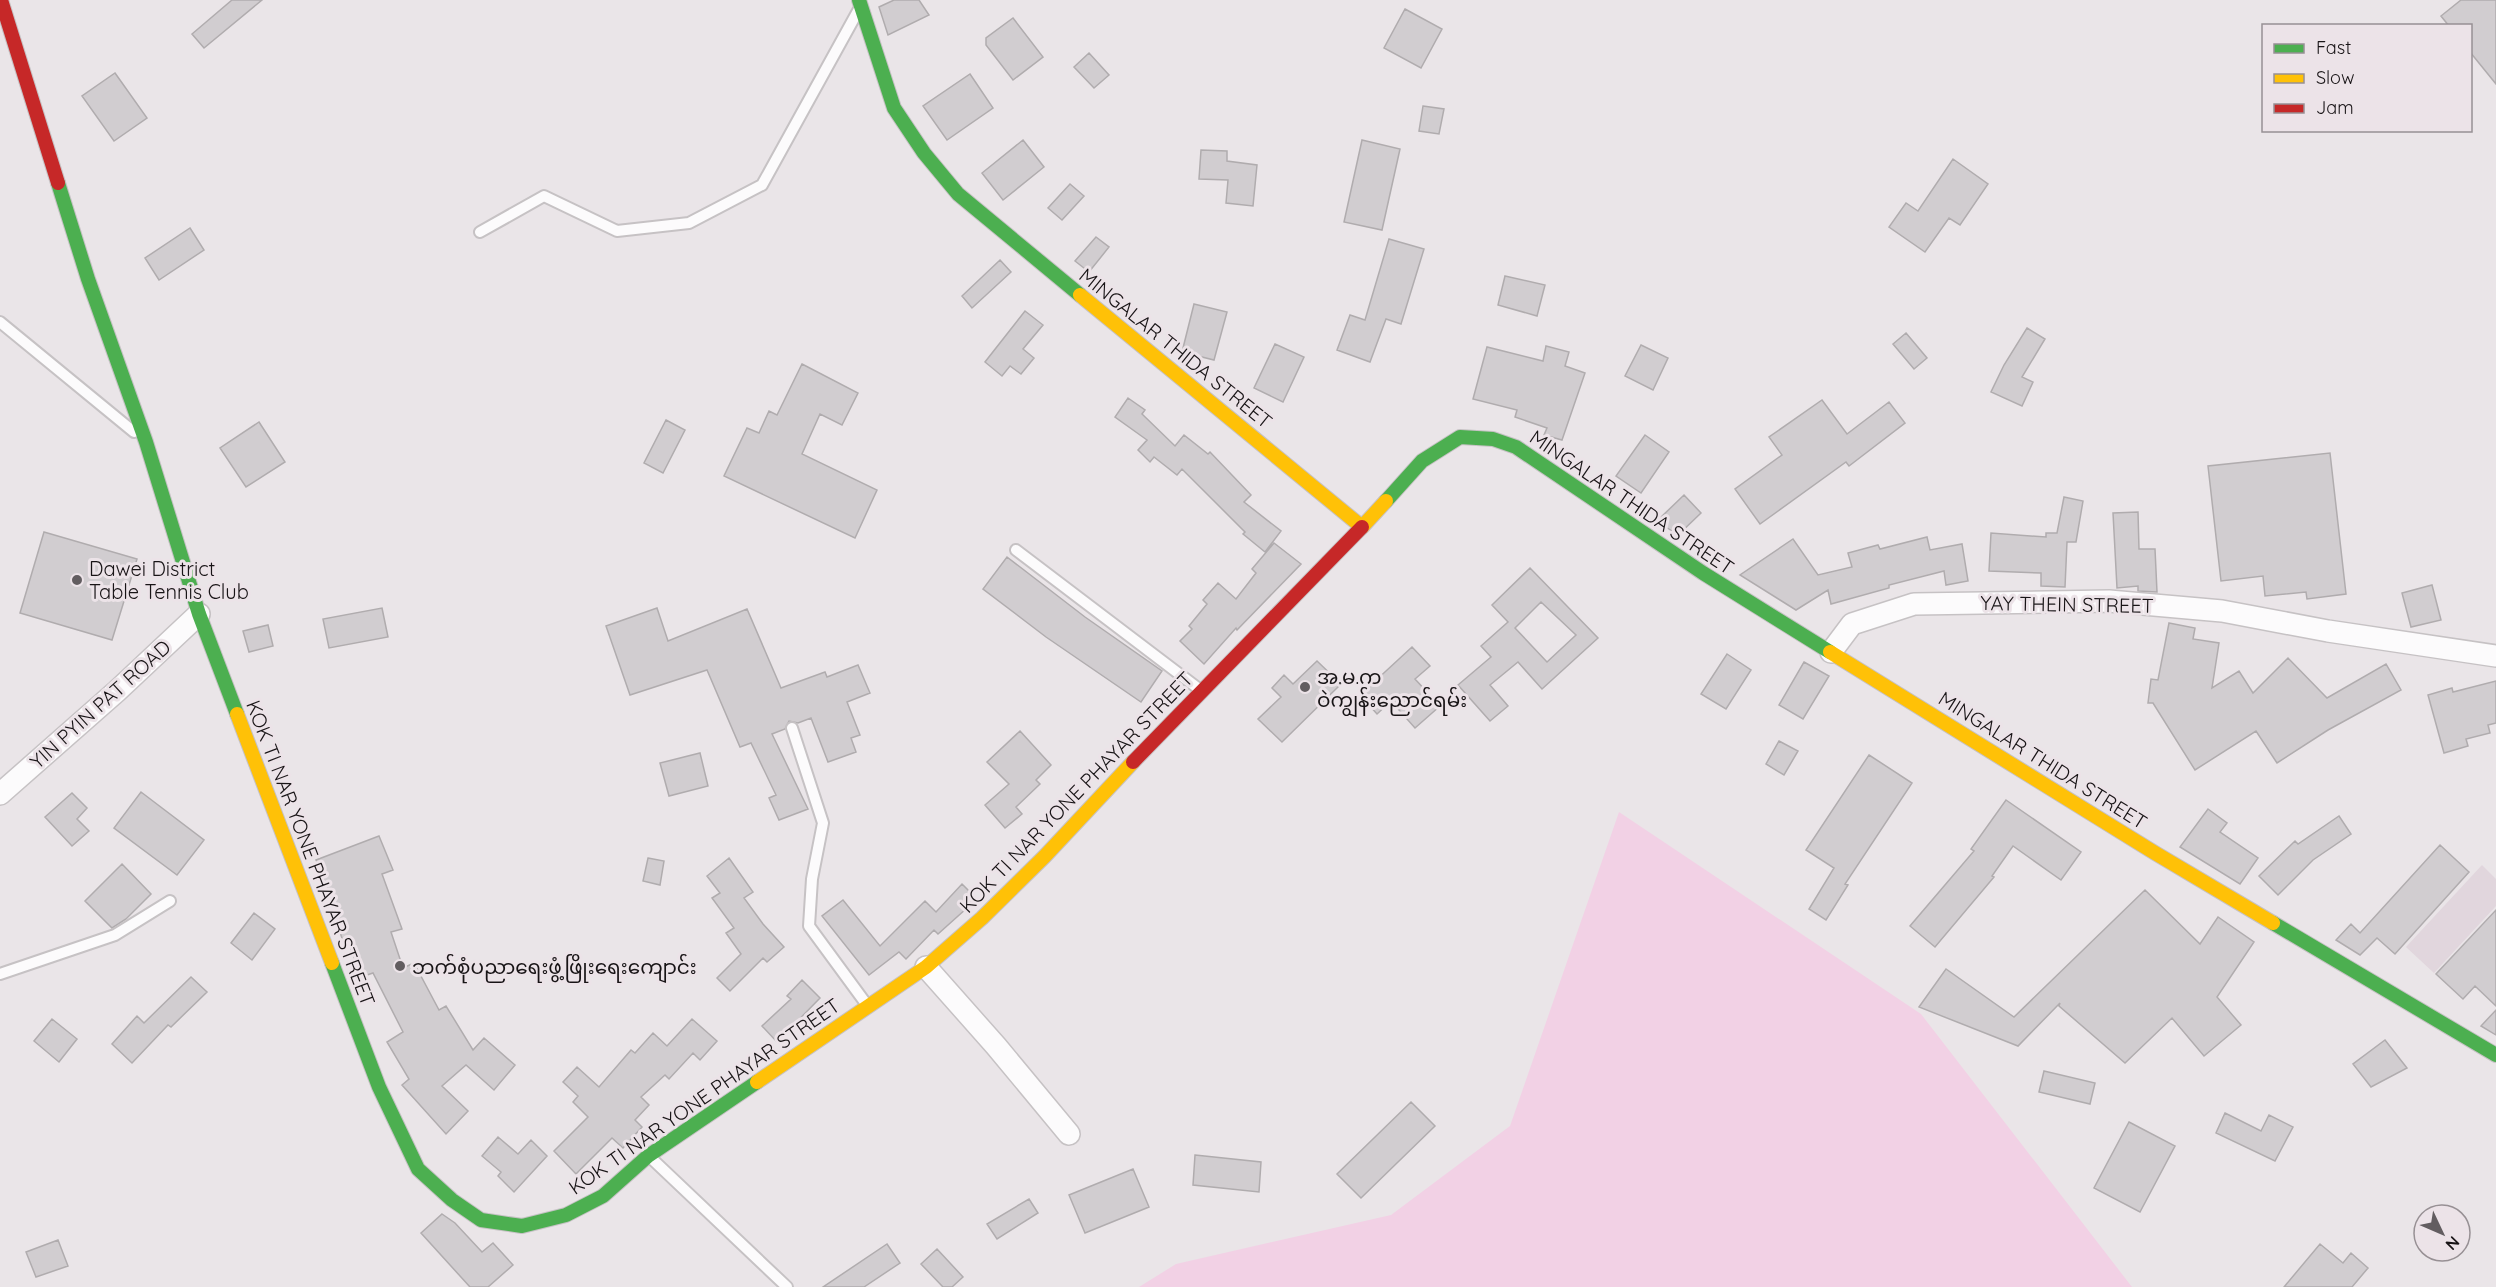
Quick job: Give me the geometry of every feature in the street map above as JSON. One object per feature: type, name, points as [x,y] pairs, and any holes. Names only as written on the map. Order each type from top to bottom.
[{"type":"street","name":"KOK TI NAR YONE PHAYAR STREET","points":[[1,0],[88,279],[146,442],[199,614],[379,1087],[418,1170],[452,1200],[481,1220],[522,1226],[566,1215],[603,1196],[648,1156],[926,967],[982,918],[1045,856],[1201,691],[1362,527]]},
{"type":"street","name":"MINGALAR THIDA STREET","points":[[860,3],[894,108],[924,153],[958,194],[1362,527],[1422,462],[1460,437],[1493,439],[1516,447],[1702,573],[2155,853],[2496,1055]]},
{"type":"street","name":"YAY THEIN STREET","points":[[1831,652],[1852,624],[1914,604],[2109,600],[2222,611],[2328,631],[2496,656]]},
{"type":"street","name":"YIN PYIN PAT ROAD","points":[[0,794],[117,691],[199,614]]},
{"type":"street","points":[[926,967],[1069,1134]]},
{"type":"lane","points":[[480,232],[544,196],[617,231],[689,223],[762,185],[860,3]]},
{"type":"lane","points":[[0,322],[146,442]]},
{"type":"lane","points":[[1016,550],[1201,691]]},
{"type":"lane","points":[[792,728],[823,823],[812,879],[809,926],[867,1005]]},
{"type":"lane","points":[[0,974],[115,935],[170,900]]},
{"type":"lane","points":[[648,1156],[787,1287]]},
{"type":"shaded area","points":[[1619,812],[1921,1014],[2132,1287],[1139,1287],[1176,1264],[1391,1215],[1510,1126]]},
{"type":"shaded area","points":[[2482,865],[2496,879],[2496,906],[2434,973],[2406,947]]},
{"type":"building","points":[[232,0],[262,0],[204,48],[192,34]]},
{"type":"building","points":[[894,0],[919,0],[929,15],[888,35],[879,7]]},
{"type":"building","points":[[2461,0],[2496,0],[2496,84],[2472,54],[2472,24],[2447,24],[2441,16]]},
{"type":"building","points":[[1405,9],[1442,29],[1421,68],[1384,48]]},
{"type":"building","points":[[1013,18],[1043,57],[1013,80],[986,45],[986,38]]},
{"type":"building","points":[[1089,53],[1109,75],[1094,88],[1074,67]]},
{"type":"building","points":[[115,73],[147,118],[114,141],[82,96]]},
{"type":"building","points":[[970,74],[993,108],[947,140],[923,106]]},
{"type":"building","points":[[1423,106],[1444,109],[1439,134],[1419,131]]},
{"type":"building","points":[[1023,140],[1044,167],[1003,200],[982,173]]},
{"type":"building","points":[[1362,140],[1400,149],[1382,230],[1344,222]]},
{"type":"building","points":[[1201,150],[1227,151],[1227,161],[1257,165],[1253,206],[1226,203],[1228,180],[1199,179]]},
{"type":"building","points":[[1953,159],[1988,184],[1960,225],[1949,218],[1925,252],[1889,227],[1906,203],[1918,211]]},
{"type":"building","points":[[1070,184],[1084,196],[1062,220],[1048,208]]},
{"type":"building","points":[[190,228],[204,250],[159,280],[145,258]]},
{"type":"building","points":[[1096,237],[1109,247],[1089,272],[1075,261]]},
{"type":"building","points":[[1389,239],[1424,249],[1401,324],[1386,319],[1370,362],[1337,350],[1350,315],[1365,320]]},
{"type":"building","points":[[1000,260],[1011,272],[972,308],[962,296]]},
{"type":"building","points":[[1505,276],[1545,285],[1537,316],[1498,305]]},
{"type":"building","points":[[1194,304],[1227,312],[1214,360],[1182,352]]},
{"type":"building","points":[[1025,311],[1043,325],[1023,349],[1034,358],[1021,374],[1010,366],[1002,376],[985,362]]},
{"type":"building","points":[[2027,328],[2045,339],[2022,377],[2033,382],[2022,406],[1991,392],[2004,365]]},
{"type":"building","points":[[1906,333],[1927,358],[1914,369],[1893,344]]},
{"type":"building","points":[[1275,344],[1304,357],[1283,402],[1254,388]]},
{"type":"building","points":[[1641,345],[1668,358],[1653,390],[1625,376]]},
{"type":"building","points":[[1546,346],[1569,352],[1565,366],[1585,373],[1562,440],[1544,435],[1547,428],[1515,417],[1517,410],[1473,399],[1487,347],[1543,361]]},
{"type":"building","points":[[802,364],[858,393],[842,425],[820,414],[802,454],[877,490],[855,538],[724,476],[747,428],[759,433],[769,411],[777,415]]},
{"type":"building","points":[[1128,398],[1145,410],[1142,414],[1175,446],[1184,435],[1208,454],[1210,452],[1251,495],[1244,502],[1281,531],[1265,552],[1243,534],[1245,532],[1182,469],[1177,475],[1154,457],[1150,462],[1138,450],[1147,440],[1115,417]]},
{"type":"building","points":[[1822,400],[1847,434],[1889,402],[1905,423],[1849,466],[1846,462],[1760,524],[1735,489],[1782,455],[1769,437]]},
{"type":"building","points":[[666,420],[685,430],[663,473],[644,463]]},
{"type":"building","points":[[259,422],[285,462],[246,487],[220,448]]},
{"type":"building","points":[[1645,435],[1669,452],[1641,493],[1616,476]]},
{"type":"building","points":[[2330,453],[2346,594],[2307,599],[2306,592],[2265,596],[2263,576],[2221,581],[2208,466]]},
{"type":"building","points":[[1684,495],[1701,513],[1678,535],[1657,521]]},
{"type":"building","points":[[2064,497],[2083,501],[2076,542],[2067,542],[2065,587],[2041,586],[2041,573],[1989,571],[1991,533],[2046,537],[2046,533],[2057,533]]},
{"type":"building","points":[[2138,512],[2139,549],[2155,549],[2157,592],[2138,591],[2138,586],[2117,588],[2113,513]]},
{"type":"building","points":[[44,532],[137,559],[112,640],[20,613]]},
{"type":"building","points":[[1927,537],[1930,550],[1962,544],[1968,581],[1946,585],[1944,571],[1889,585],[1889,588],[1831,604],[1828,590],[1796,610],[1740,575],[1793,539],[1818,575],[1852,567],[1848,553],[1878,545],[1880,549]]},
{"type":"building","points":[[1274,543],[1301,564],[1237,630],[1236,628],[1204,664],[1180,641],[1192,629],[1189,626],[1207,604],[1203,600],[1218,583],[1236,599],[1256,573],[1252,569]]},
{"type":"building","points":[[1007,557],[1085,617],[1162,671],[1141,702],[1046,637],[983,589]]},
{"type":"building","points":[[1530,568],[1598,638],[1542,689],[1518,662],[1490,685],[1508,706],[1490,721],[1458,685],[1491,657],[1481,646],[1508,622],[1492,605]],"holes":[[[1541,602],[1576,635],[1547,662],[1515,628]]]},
{"type":"building","points":[[2432,585],[2441,620],[2411,627],[2402,593]]},
{"type":"building","points":[[382,608],[388,637],[329,648],[323,619]]},
{"type":"building","points":[[657,608],[668,641],[747,609],[781,688],[825,672],[827,677],[858,665],[870,693],[847,702],[860,735],[851,738],[856,752],[828,762],[811,718],[798,723],[789,721],[785,729],[772,734],[808,809],[779,820],[769,798],[776,795],[751,743],[740,747],[707,670],[630,695],[606,626]]},
{"type":"building","points":[[2169,623],[2195,628],[2193,639],[2219,643],[2212,688],[2239,671],[2253,693],[2288,658],[2327,698],[2386,664],[2401,690],[2328,730],[2277,763],[2256,731],[2195,770],[2153,703],[2148,703],[2151,679],[2158,680]]},
{"type":"building","points":[[268,625],[273,646],[249,652],[243,631]]},
{"type":"building","points":[[1412,647],[1430,666],[1415,679],[1440,706],[1415,728],[1391,701],[1377,714],[1360,695]]},
{"type":"building","points":[[1727,654],[1751,670],[1726,709],[1701,694]]},
{"type":"building","points":[[1317,661],[1341,684],[1282,742],[1258,719],[1281,697],[1272,688],[1284,675],[1293,684]]},
{"type":"building","points":[[1804,662],[1829,676],[1803,719],[1779,705]]},
{"type":"building","points":[[2496,681],[2496,723],[2488,725],[2490,733],[2466,739],[2468,746],[2444,753],[2428,695],[2452,688],[2453,692]]},
{"type":"building","points":[[1020,731],[1051,765],[1036,780],[1040,784],[1016,807],[1022,814],[1005,828],[985,805],[1009,784],[987,762]]},
{"type":"building","points":[[1779,741],[1798,751],[1784,775],[1766,764]]},
{"type":"building","points":[[700,753],[708,786],[669,796],[660,763]]},
{"type":"building","points":[[1869,755],[1912,783],[1845,884],[1848,885],[1826,920],[1809,909],[1834,868],[1806,850]]},
{"type":"building","points":[[141,792],[204,840],[177,875],[114,828]]},
{"type":"building","points":[[72,793],[87,808],[77,819],[89,831],[72,846],[45,817]]},
{"type":"building","points":[[2006,800],[2081,852],[2061,880],[2013,846],[1992,876],[1994,877],[1935,947],[1910,926],[1974,851],[1971,849]]},
{"type":"building","points":[[2208,809],[2227,823],[2220,832],[2258,858],[2240,884],[2180,847]]},
{"type":"building","points":[[2339,816],[2351,834],[2313,860],[2278,895],[2259,876],[2295,841],[2298,844]]},
{"type":"building","points":[[379,836],[393,870],[382,874],[402,929],[391,932],[403,968],[414,963],[439,1010],[446,1006],[473,1050],[484,1038],[515,1065],[494,1090],[466,1065],[442,1086],[468,1111],[446,1134],[402,1085],[409,1079],[387,1042],[403,1032],[373,973],[361,977],[350,946],[345,947],[333,912],[337,911],[316,860]]},
{"type":"building","points":[[2440,845],[2469,872],[2395,954],[2377,938],[2360,955],[2336,940],[2351,924],[2360,933]]},
{"type":"building","points":[[648,858],[664,861],[660,885],[643,881]]},
{"type":"building","points":[[729,858],[753,892],[744,898],[784,947],[767,962],[763,958],[730,991],[717,978],[741,954],[726,933],[734,928],[712,898],[720,893],[707,876]]},
{"type":"building","points":[[122,864],[151,894],[126,919],[112,928],[85,901]]},
{"type":"building","points":[[962,884],[977,899],[938,934],[934,930],[906,959],[899,952],[869,975],[822,916],[843,900],[880,946],[925,901],[936,912]]},
{"type":"building","points":[[2145,890],[2200,944],[2218,917],[2254,942],[2217,997],[2241,1025],[2204,1056],[2172,1018],[2125,1063],[2059,1006],[2060,1003],[2018,1046],[1919,1007],[1946,969],[2014,1017]]},
{"type":"building","points":[[2496,910],[2496,1006],[2475,986],[2463,999],[2436,974]]},
{"type":"building","points":[[254,913],[275,929],[252,960],[231,943]]},
{"type":"building","points":[[191,977],[207,992],[171,1027],[168,1025],[132,1063],[112,1044],[137,1016],[144,1023]]},
{"type":"building","points":[[802,980],[820,998],[777,1042],[762,1026],[791,999],[787,996]]},
{"type":"building","points":[[2496,1010],[2496,1035],[2481,1026]]},
{"type":"building","points":[[52,1019],[77,1039],[59,1062],[34,1041]]},
{"type":"building","points":[[692,1019],[717,1041],[700,1060],[693,1053],[669,1079],[665,1075],[641,1097],[649,1105],[635,1120],[642,1127],[623,1148],[612,1138],[576,1174],[554,1151],[588,1117],[573,1102],[578,1096],[563,1082],[577,1067],[599,1087],[631,1050],[635,1053],[653,1033],[667,1046]]},
{"type":"building","points":[[2385,1040],[2407,1068],[2371,1087],[2353,1064]]},
{"type":"building","points":[[2044,1071],[2095,1083],[2090,1104],[2039,1092]]},
{"type":"building","points":[[1411,1102],[1435,1126],[1361,1198],[1337,1174]]},
{"type":"building","points":[[2225,1113],[2261,1131],[2269,1115],[2293,1127],[2275,1161],[2216,1133]]},
{"type":"building","points":[[2129,1122],[2175,1146],[2140,1212],[2094,1188]]},
{"type":"building","points":[[498,1137],[518,1154],[531,1140],[547,1156],[514,1192],[498,1176],[501,1172],[482,1156]]},
{"type":"building","points":[[1195,1155],[1261,1162],[1259,1192],[1193,1185]]},
{"type":"building","points":[[1133,1169],[1149,1207],[1085,1233],[1069,1195]]},
{"type":"building","points":[[1029,1199],[1038,1213],[997,1239],[987,1224]]},
{"type":"building","points":[[442,1214],[455,1223],[482,1252],[493,1243],[513,1265],[488,1287],[470,1287],[421,1233]]},
{"type":"building","points":[[58,1240],[68,1266],[36,1277],[26,1252]]},
{"type":"building","points":[[887,1244],[900,1263],[864,1287],[823,1287]]},
{"type":"building","points":[[2320,1244],[2343,1263],[2351,1253],[2368,1268],[2352,1287],[2284,1287]]},
{"type":"building","points":[[937,1249],[963,1277],[952,1287],[943,1287],[921,1264]]},
{"type":"traffic: fast","points":[[859,0],[894,108],[924,153],[958,194],[1080,295]]},
{"type":"traffic: fast","points":[[58,183],[88,279],[146,442],[199,614],[237,714]]},
{"type":"traffic: fast","points":[[1386,501],[1422,461],[1460,437],[1493,439],[1516,447],[1703,573],[1830,652]]},
{"type":"traffic: fast","points":[[2273,923],[2496,1055]]},
{"type":"traffic: fast","points":[[332,963],[379,1087],[418,1169],[452,1200],[481,1220],[522,1226],[566,1215],[603,1196],[648,1156],[757,1082]]},
{"type":"traffic: slow","points":[[1080,295],[1362,527],[1386,501]]},
{"type":"traffic: slow","points":[[1830,652],[2155,853],[2273,923]]},
{"type":"traffic: slow","points":[[237,714],[332,963]]},
{"type":"traffic: slow","points":[[757,1082],[926,967],[982,918],[1045,856],[1133,762]]},
{"type":"traffic: jam","points":[[1,0],[58,183]]},
{"type":"traffic: jam","points":[[1133,762],[1362,527]]},
{"type":"place","name":"Dawei District Table Tennis Club","points":[[77,580]]},
{"type":"place","name":"အ.မ.က ဝဲကျွန်းညောင်ရမ်း","points":[[1305,687]]},
{"type":"place","name":"ဘက်စုံပညာရေးဖွံ့ဖြိုးရေးကျောင်း","points":[[400,966]]}]
